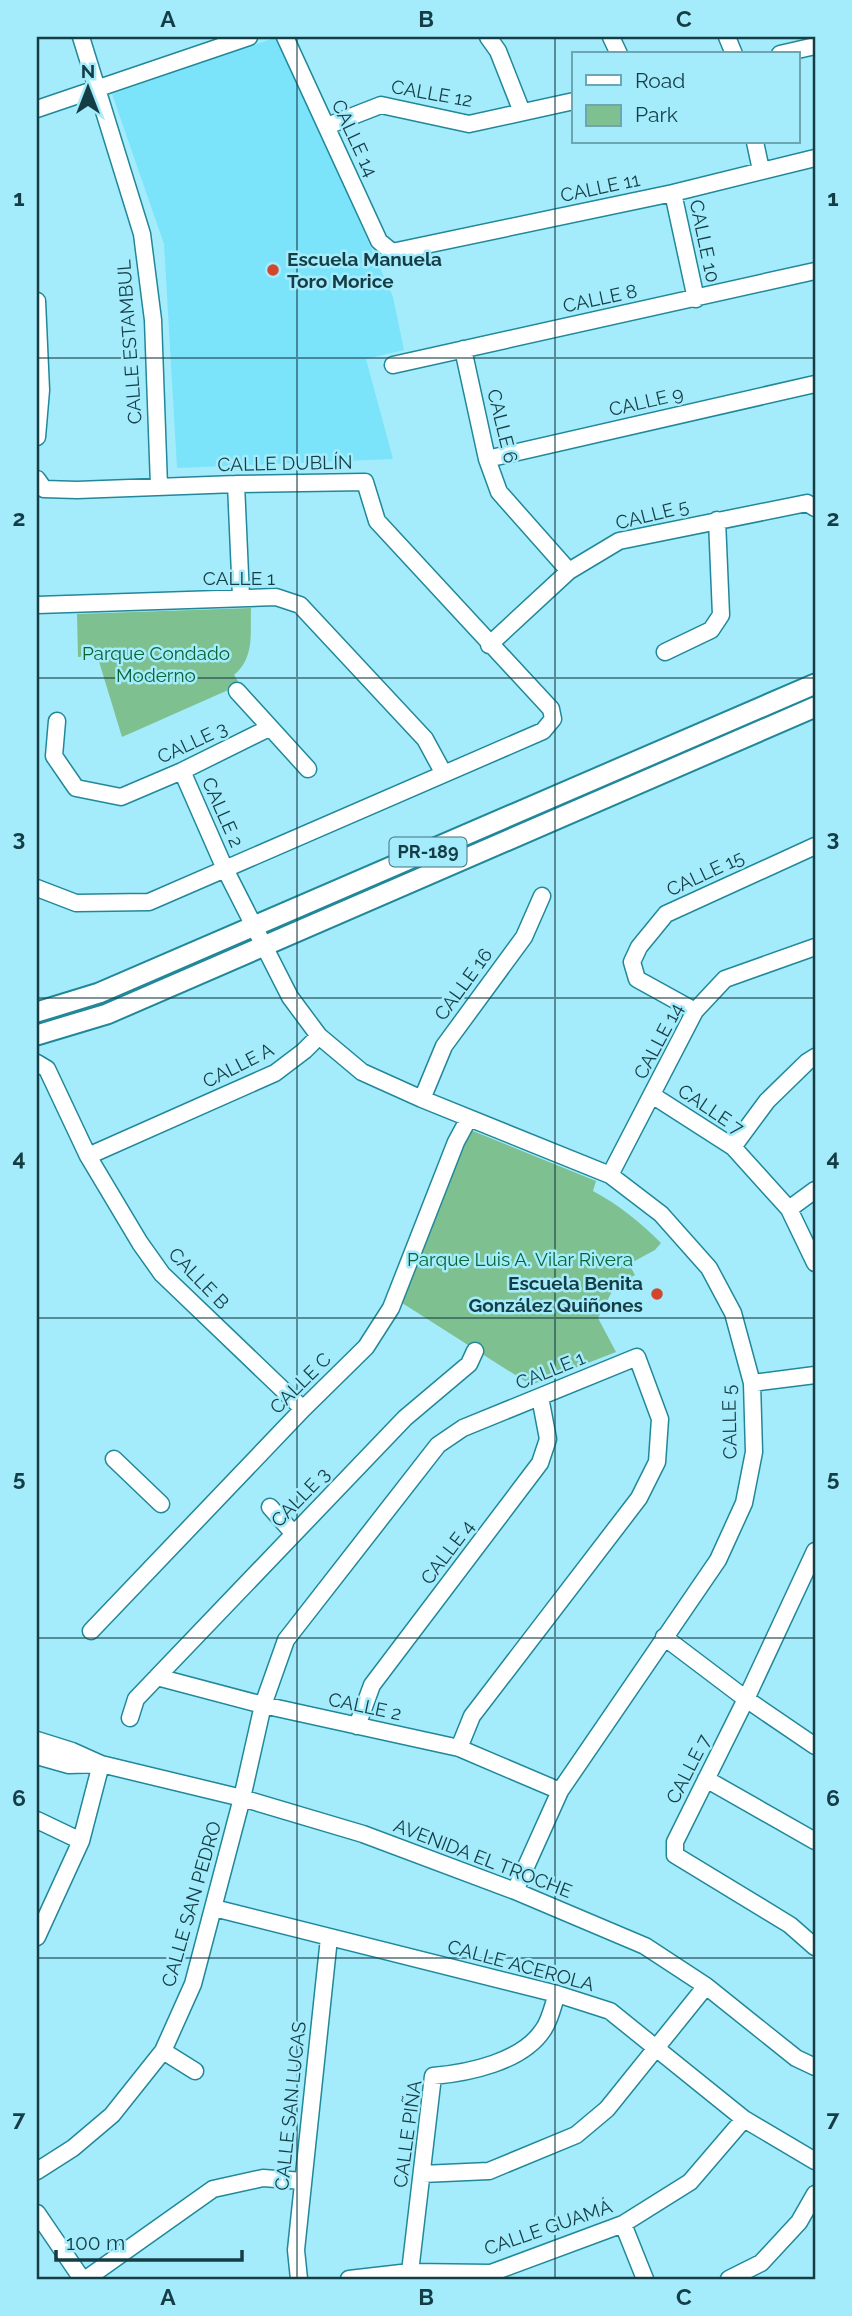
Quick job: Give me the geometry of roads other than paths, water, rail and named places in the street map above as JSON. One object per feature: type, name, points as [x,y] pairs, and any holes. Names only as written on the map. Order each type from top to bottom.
[{"type":"main road","name":"PR-189","points":[[37,1012],[99,993],[815,684]]},
{"type":"main road","name":"PR-189","points":[[37,1035],[107,1014],[815,707]]},
{"type":"street","name":"CALLE ESTAMBUL","points":[[81,37],[99,88],[142,234],[153,320],[159,486]]},
{"type":"street","points":[[37,109],[249,37]]},
{"type":"street","name":"CALLE 14","points":[[285,37],[379,241],[393,251]]},
{"type":"street","points":[[488,37],[498,51],[522,112]]},
{"type":"street","points":[[789,52],[815,46]]},
{"type":"street","name":"CALLE 12","points":[[327,126],[381,105],[469,124],[572,101]]},
{"type":"street","points":[[755,144],[761,170]]},
{"type":"street","name":"CALLE 11","points":[[393,251],[673,193],[815,158]]},
{"type":"street","name":"CALLE 10","points":[[673,193],[696,299]]},
{"type":"street","name":"CALLE 8","points":[[393,365],[815,271]]},
{"type":"street","points":[[37,302],[41,390],[37,438]]},
{"type":"street","name":"CALLE 6","points":[[463,349],[487,459],[499,492],[569,571]]},
{"type":"street","name":"CALLE 9","points":[[487,459],[815,384]]},
{"type":"street","name":"CALLE DUBLÍN","points":[[37,479],[44,489],[77,490],[365,482],[377,521],[551,709],[553,719],[543,731],[444,774]]},
{"type":"street","points":[[236,484],[241,597]]},
{"type":"street","name":"CALLE 5","points":[[489,645],[569,571],[619,541],[807,503],[815,508]]},
{"type":"street","points":[[665,652],[712,630],[721,615],[717,520]]},
{"type":"street","name":"CALLE 1","points":[[37,605],[241,597],[275,597],[300,605],[425,738],[444,774]]},
{"type":"street","points":[[237,691],[308,769]]},
{"type":"street","name":"CALLE 3","points":[[57,721],[54,756],[76,788],[121,797],[270,728]]},
{"type":"street","name":"CALLE 2","points":[[182,771],[225,869]]},
{"type":"street","points":[[37,888],[76,903],[149,902],[444,774]]},
{"type":"street","name":"CALLE 15","points":[[695,1011],[637,979],[632,962],[639,947],[666,914],[815,846]]},
{"type":"street","points":[[225,869],[290,997],[319,1036],[362,1072],[469,1118]]},
{"type":"street","name":"CALLE 16","points":[[422,1099],[444,1046],[524,937],[542,896]]},
{"type":"street","name":"CALLE 14","points":[[610,1175],[695,1011],[725,979],[815,947]]},
{"type":"street","name":"CALLE A","points":[[88,1156],[275,1073],[319,1036]]},
{"type":"street","points":[[733,1147],[767,1101],[815,1057]]},
{"type":"street","name":"CALLE B","points":[[37,1063],[47,1069],[88,1156],[140,1243],[162,1274],[303,1409]]},
{"type":"street","name":"CALLE 7","points":[[652,1095],[733,1147],[789,1209],[815,1263]]},
{"type":"street","name":"CALLE 5","points":[[469,1118],[610,1175],[661,1213],[709,1268],[733,1314],[752,1383],[754,1452],[744,1503],[718,1560],[560,1791],[515,1891]]},
{"type":"street","name":"CALLE C","points":[[91,1632],[303,1409],[366,1348],[391,1308],[456,1142],[469,1118]]},
{"type":"street","points":[[789,1209],[815,1190]]},
{"type":"street","name":"CALLE 3","points":[[130,1718],[136,1699],[405,1418],[469,1364],[475,1350]]},
{"type":"street","name":"CALLE 1","points":[[242,1798],[263,1705],[286,1640],[438,1445],[463,1428],[637,1357],[660,1419],[657,1462],[639,1498],[472,1716],[459,1748]]},
{"type":"street","points":[[752,1383],[815,1375]]},
{"type":"street","name":"CALLE 4","points":[[357,1726],[372,1685],[540,1463],[548,1439],[540,1397]]},
{"type":"street","points":[[114,1459],[161,1504]]},
{"type":"street","points":[[270,1507],[294,1534]]},
{"type":"street","name":"CALLE 7","points":[[815,1551],[746,1699],[674,1842],[675,1855],[790,1925],[815,1947]]},
{"type":"street","points":[[664,1637],[746,1699],[815,1746]]},
{"type":"street","name":"CALLE 2","points":[[157,1677],[263,1705],[459,1748],[560,1791]]},
{"type":"street","name":"AVENIDA EL TROCHE","points":[[37,1740],[101,1764],[242,1798],[363,1835],[515,1891],[645,1946],[706,1986],[796,2058],[815,2067]]},
{"type":"street","name":"AVENIDA EL TROCHE","points":[[37,1756],[69,1765],[101,1764]]},
{"type":"street","points":[[37,1937],[81,1841],[101,1764]]},
{"type":"street","points":[[706,1779],[815,1841]]},
{"type":"street","name":"CALLE SAN PEDRO","points":[[37,2171],[73,2148],[112,2115],[163,2051],[193,1984],[242,1798]]},
{"type":"street","points":[[37,1820],[81,1841]]},
{"type":"street","name":"CALLE ACEROLA","points":[[214,1908],[557,1994],[610,2011],[744,2119],[815,2161]]},
{"type":"street","name":"CALLE SAN LUCAS","points":[[299,2279],[296,2250],[329,1938]]},
{"type":"street","points":[[422,2174],[489,2171],[576,2135],[607,2109],[706,1986]]},
{"type":"street","name":"CALLE PIÑA","points":[[410,2272],[433,2076],[468,2073],[522,2051],[543,2030],[557,1994]]},
{"type":"street","points":[[163,2051],[195,2071]]},
{"type":"street","name":"CALLE GUAMÁ","points":[[349,2279],[410,2272],[491,2273],[623,2224],[690,2182],[744,2119]]},
{"type":"street","points":[[37,2214],[84,2279],[213,2189],[263,2178],[303,2181]]},
{"type":"street","points":[[729,2279],[761,2263],[799,2222],[815,2193]]},
{"type":"street","points":[[623,2224],[645,2279]]},
{"type":"place","name":"Escuela Manuela Toro Morice","points":[[273,270]]},
{"type":"place","name":"Escuela Benita González Quiñones","points":[[657,1294]]},
{"type":"park label","name":"Parque Condado Moderno","points":[[156,664]]},
{"type":"park label","name":"Parque Luis A. Vilar Rivera","points":[[520,1259]]}]
